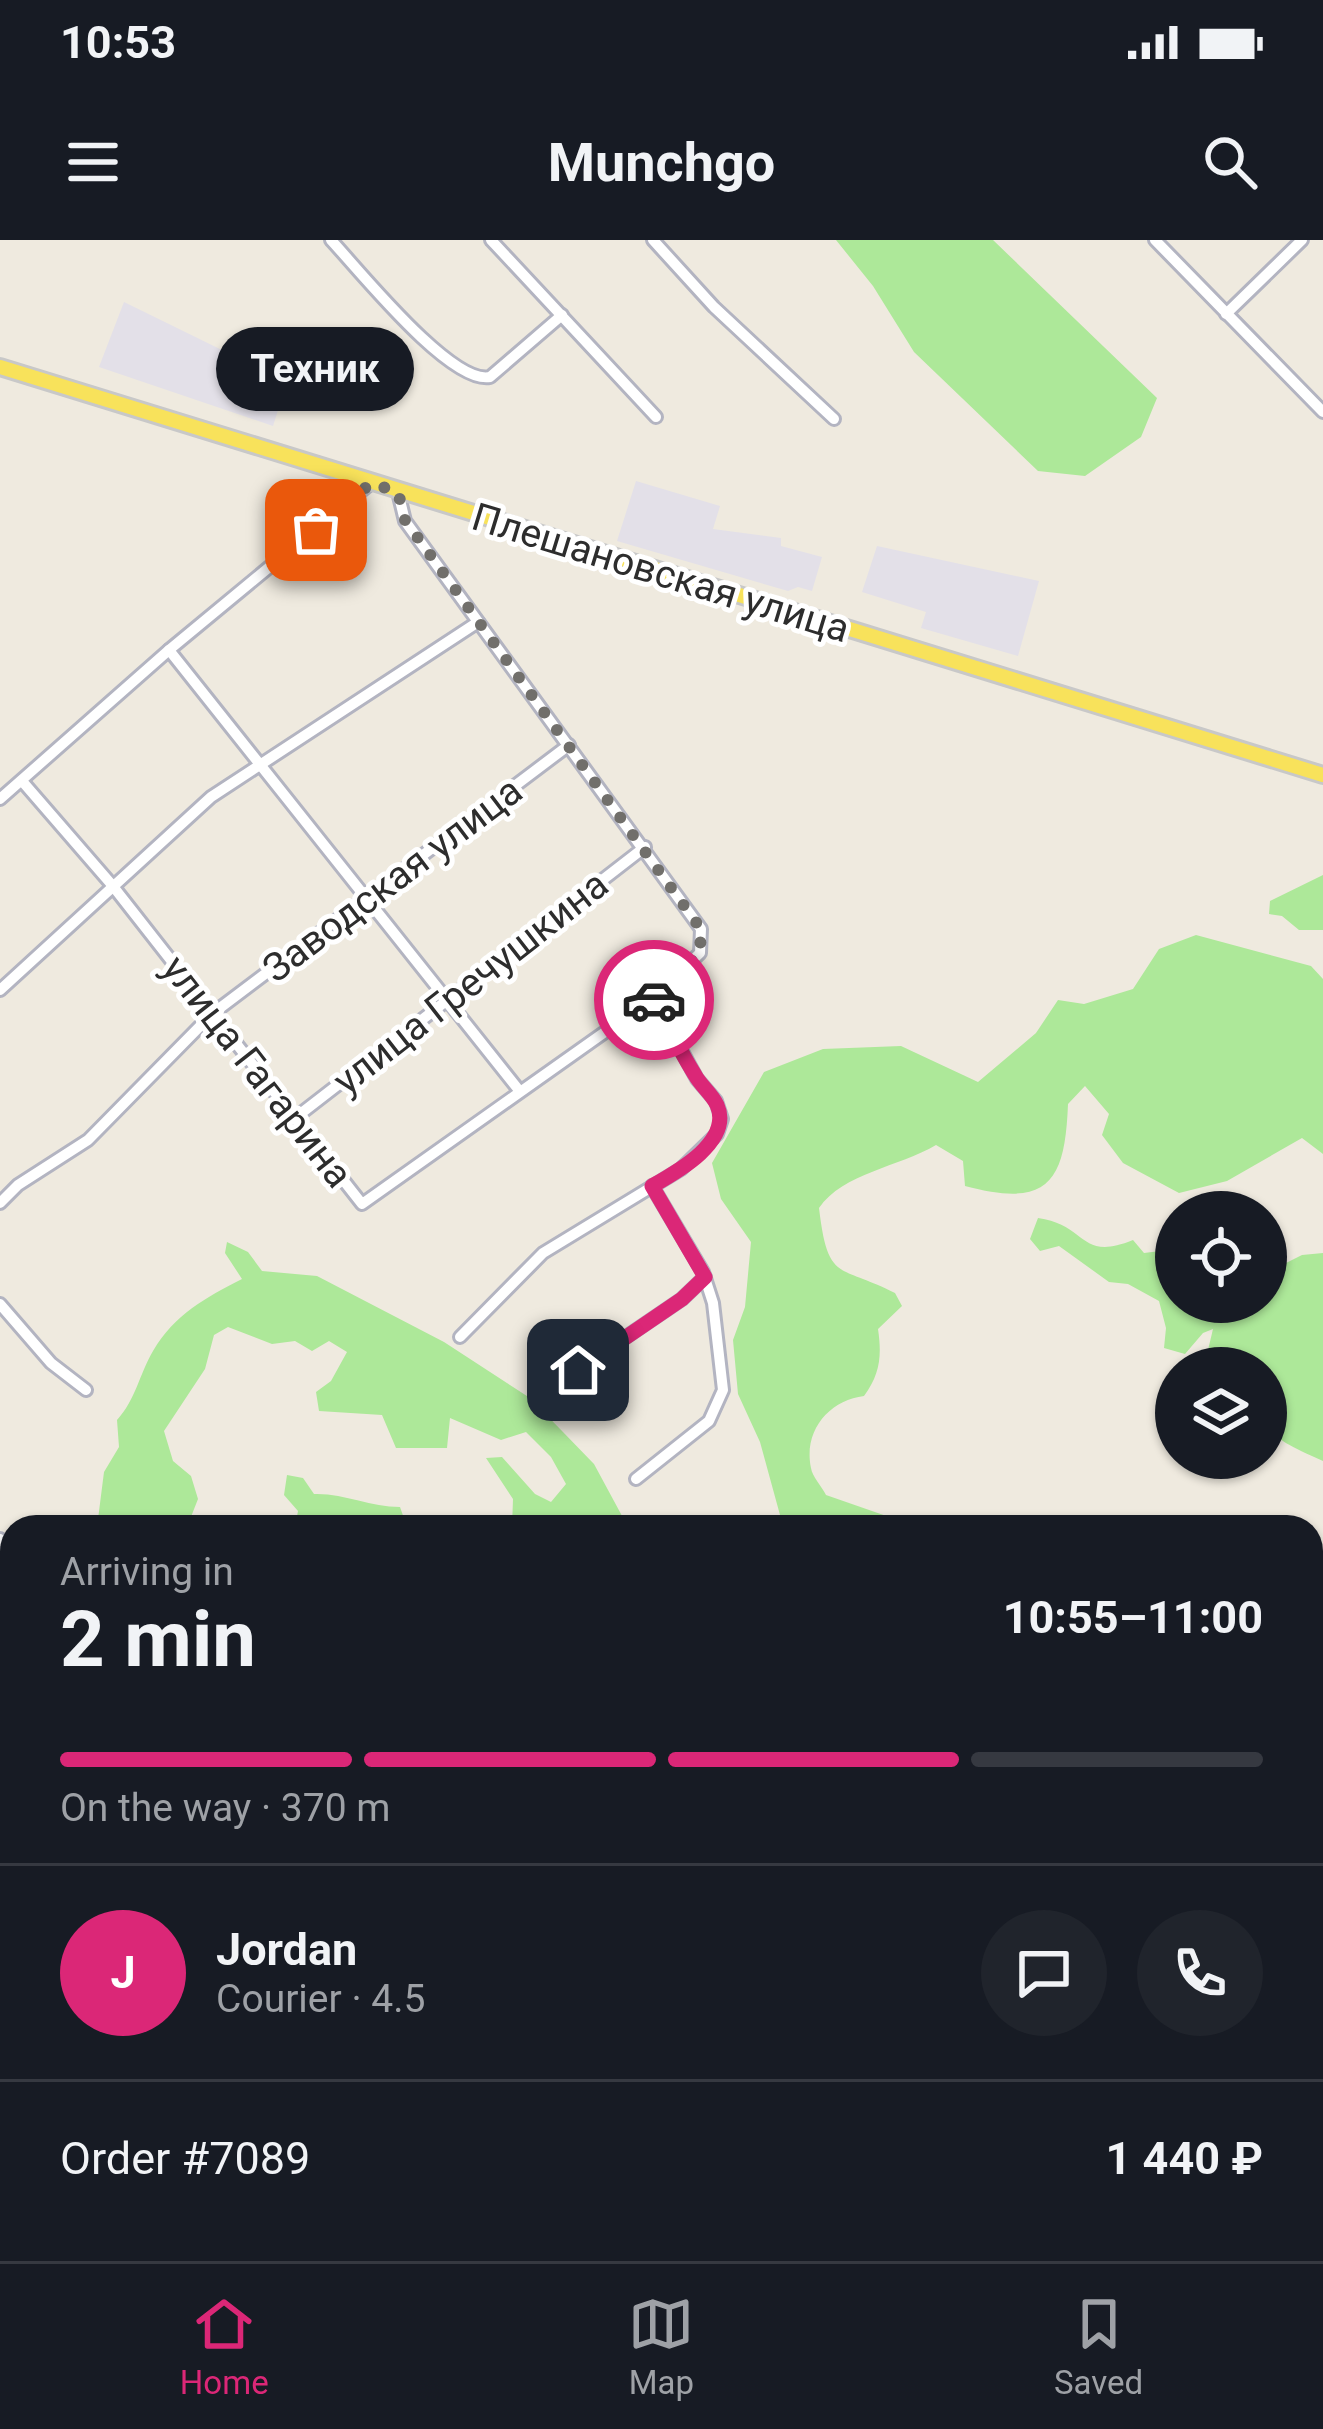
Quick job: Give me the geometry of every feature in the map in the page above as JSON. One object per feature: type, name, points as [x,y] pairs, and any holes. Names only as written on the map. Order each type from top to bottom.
[{"type":"main road","name":"Плешановская улица","points":[[0,368],[1323,776]]},
{"type":"street","points":[[331,240],[440,354],[470,376],[482,379],[500,370],[562,316]]},
{"type":"street","points":[[491,240],[656,417]]},
{"type":"street","points":[[653,240],[714,307],[834,419]]},
{"type":"street","points":[[1155,240],[1323,412]]},
{"type":"street","points":[[1226,314],[1302,240]]},
{"type":"street","points":[[0,800],[169,650],[371,483]]},
{"type":"street","points":[[398,492],[405,520],[645,847]]},
{"type":"street","points":[[0,990],[211,796],[478,622]]},
{"type":"street","points":[[169,650],[518,1089]]},
{"type":"street","name":"Заводская улица","points":[[0,1203],[18,1185],[88,1140],[212,1014],[568,745]]},
{"type":"street","name":"улица Гагарина","points":[[22,781],[112,886],[362,1204],[518,1089],[653,998],[700,952],[701,929],[645,847]]},
{"type":"street","name":"улица Гречушкина","points":[[295,1118],[645,847]]},
{"type":"street","points":[[460,1337],[543,1253],[681,1169],[717,1134],[722,1119],[716,1101],[697,1079],[653,998]]},
{"type":"street","points":[[636,1479],[709,1421],[723,1390],[705,1277],[652,1186]]},
{"type":"street","points":[[542,1394],[682,1299],[705,1277]]},
{"type":"street","points":[[0,1304],[51,1364],[86,1390]]},
{"type":"shaded area","points":[[124,302],[287,382],[273,426],[99,367]]},
{"type":"shaded area","points":[[636,481],[720,506],[713,529],[781,538],[781,546],[822,557],[812,591],[798,587],[788,591],[617,541]]},
{"type":"shaded area","points":[[877,546],[1039,581],[1018,656],[921,628],[926,612],[862,592]]},
{"type":"green space","points":[[836,240],[993,240],[1157,398],[1141,437],[1085,476],[1038,471],[914,352],[873,286]]},
{"type":"green space","points":[[1323,875],[1323,930],[1299,930],[1282,916],[1269,914],[1270,901]]},
{"type":"green space","points":[[1196,935],[1311,966],[1323,979],[1323,1154],[1302,1138],[1227,1181],[1175,1191],[1123,1163],[1102,1135],[1109,1114],[1085,1086],[1068,1104],[1056,1170],[1033,1191],[1016,1194],[965,1186],[963,1161],[936,1145],[842,1186],[819,1208],[832,1260],[848,1273],[895,1293],[902,1306],[878,1329],[879,1364],[864,1396],[840,1404],[815,1430],[811,1468],[826,1495],[884,1515],[780,1515],[760,1442],[738,1394],[733,1340],[745,1307],[751,1242],[721,1199],[712,1163],[764,1072],[823,1049],[901,1046],[978,1082],[1036,1033],[1058,1000],[1084,1004],[1133,989],[1159,949]]},
{"type":"green space","points":[[1038,1218],[1066,1227],[1092,1245],[1115,1246],[1133,1240],[1144,1253],[1155,1252],[1155,1299],[1128,1284],[1109,1282],[1059,1246],[1040,1251],[1030,1239]]},
{"type":"green space","points":[[227,1242],[248,1252],[262,1271],[317,1276],[444,1342],[530,1398],[594,1464],[622,1515],[512,1515],[513,1499],[486,1458],[502,1457],[535,1494],[551,1502],[566,1484],[551,1457],[526,1432],[501,1440],[450,1418],[447,1448],[396,1448],[382,1415],[319,1411],[316,1392],[331,1381],[347,1352],[329,1341],[312,1351],[295,1341],[272,1344],[228,1327],[214,1335],[205,1369],[164,1431],[173,1461],[191,1476],[198,1499],[192,1515],[99,1515],[104,1472],[119,1447],[117,1420],[153,1351],[181,1317],[242,1279],[225,1253]]},
{"type":"green space","points":[[1323,1253],[1323,1461],[1287,1443],[1287,1347],[1209,1347],[1213,1329],[1191,1347],[1164,1347],[1165,1323],[1287,1323],[1287,1262]]},
{"type":"green space","points":[[287,1475],[303,1478],[314,1494],[400,1507],[403,1515],[297,1515],[284,1495]]},
{"type":"way so far","points":[[316,530],[371,483],[398,492],[405,520],[701,929],[700,952],[654,1000]]},
{"type":"place","name":"Техник","points":[[316,530]]},
{"type":"route","points":[[578,1370],[682,1299],[705,1277],[652,1186],[681,1169],[717,1134],[722,1119],[716,1101],[697,1079],[654,1000]]}]
